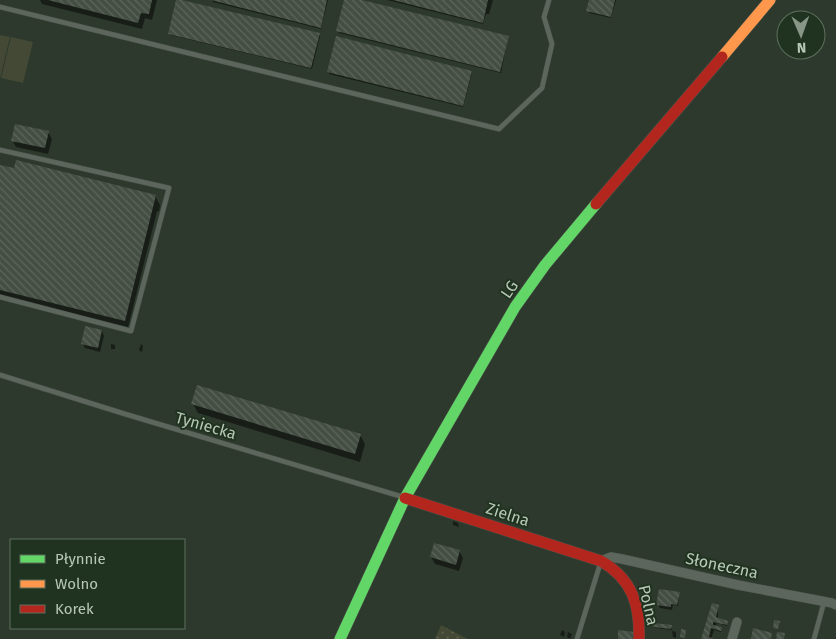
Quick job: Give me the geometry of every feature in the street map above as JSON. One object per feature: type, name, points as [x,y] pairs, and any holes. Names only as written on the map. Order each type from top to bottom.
[{"type":"main road","name":"LG","points":[[340,639],[405,498],[515,307],[544,265],[770,0]]},
{"type":"main road","name":"Zielna","points":[[405,498],[601,561]]},
{"type":"main road","name":"Polna","points":[[601,561],[620,572],[630,586],[640,624],[639,639]]},
{"type":"street","name":"Słoneczna","points":[[601,561],[611,557],[622,558],[836,605]]},
{"type":"street","points":[[732,639],[737,622]]},
{"type":"lane","points":[[0,7],[499,129],[542,88],[552,44],[544,17],[549,0]]},
{"type":"lane","points":[[0,150],[169,188],[131,331],[0,297]]},
{"type":"lane","name":"Tyniecka","points":[[0,375],[405,498]]},
{"type":"lane","points":[[578,639],[601,561]]},
{"type":"lane","points":[[814,639],[824,601]]},
{"type":"green space","points":[[0,35],[10,37],[0,78]]},
{"type":"green space","points":[[11,37],[33,42],[23,83],[1,78]]},
{"type":"green space","points":[[441,625],[468,639],[435,639]]},
{"type":"building","points":[[48,0],[152,0],[149,14],[141,13],[138,23]]},
{"type":"building","points":[[176,0],[320,33],[311,68],[168,34]]},
{"type":"building","points":[[211,0],[327,0],[321,28]]},
{"type":"building","points":[[344,0],[362,0],[509,36],[500,72],[336,31]]},
{"type":"building","points":[[393,0],[488,0],[483,23]]},
{"type":"building","points":[[589,0],[615,0],[611,17],[586,11]]},
{"type":"building","points":[[336,36],[472,71],[463,106],[327,72]]},
{"type":"building","points":[[15,124],[49,131],[45,148],[11,141]]},
{"type":"building","points":[[16,160],[156,195],[125,321],[0,290],[0,165],[14,168]]},
{"type":"building","points":[[85,326],[102,330],[98,348],[81,344]]},
{"type":"building","points":[[197,385],[361,434],[355,454],[191,404]]},
{"type":"building","points":[[434,543],[460,550],[456,565],[430,557]]},
{"type":"building","points":[[659,589],[680,592],[677,605],[671,604],[671,607],[656,605]]},
{"type":"building","points":[[712,603],[719,605],[716,617],[728,621],[727,625],[713,622],[713,625],[722,627],[721,631],[711,628],[709,637],[714,639],[701,639]]},
{"type":"building","points":[[774,620],[780,621],[778,629],[773,628]]},
{"type":"building","points":[[653,623],[672,625],[671,629],[653,627]]},
{"type":"building","points":[[753,628],[772,633],[771,639],[751,639]]},
{"type":"building","points":[[681,629],[686,630],[685,638],[680,637]]},
{"type":"building","points":[[618,630],[635,632],[634,639],[618,639]]},
{"type":"building","points":[[777,632],[785,633],[784,639],[776,639]]},
{"type":"traffic: fast","points":[[340,639],[405,498],[515,307],[545,265],[596,204]]},
{"type":"traffic: slow","points":[[722,57],[770,0]]},
{"type":"traffic: jam","points":[[596,204],[722,57]]},
{"type":"traffic: jam","points":[[405,498],[601,561],[620,576],[632,594],[638,615],[639,639]]}]
